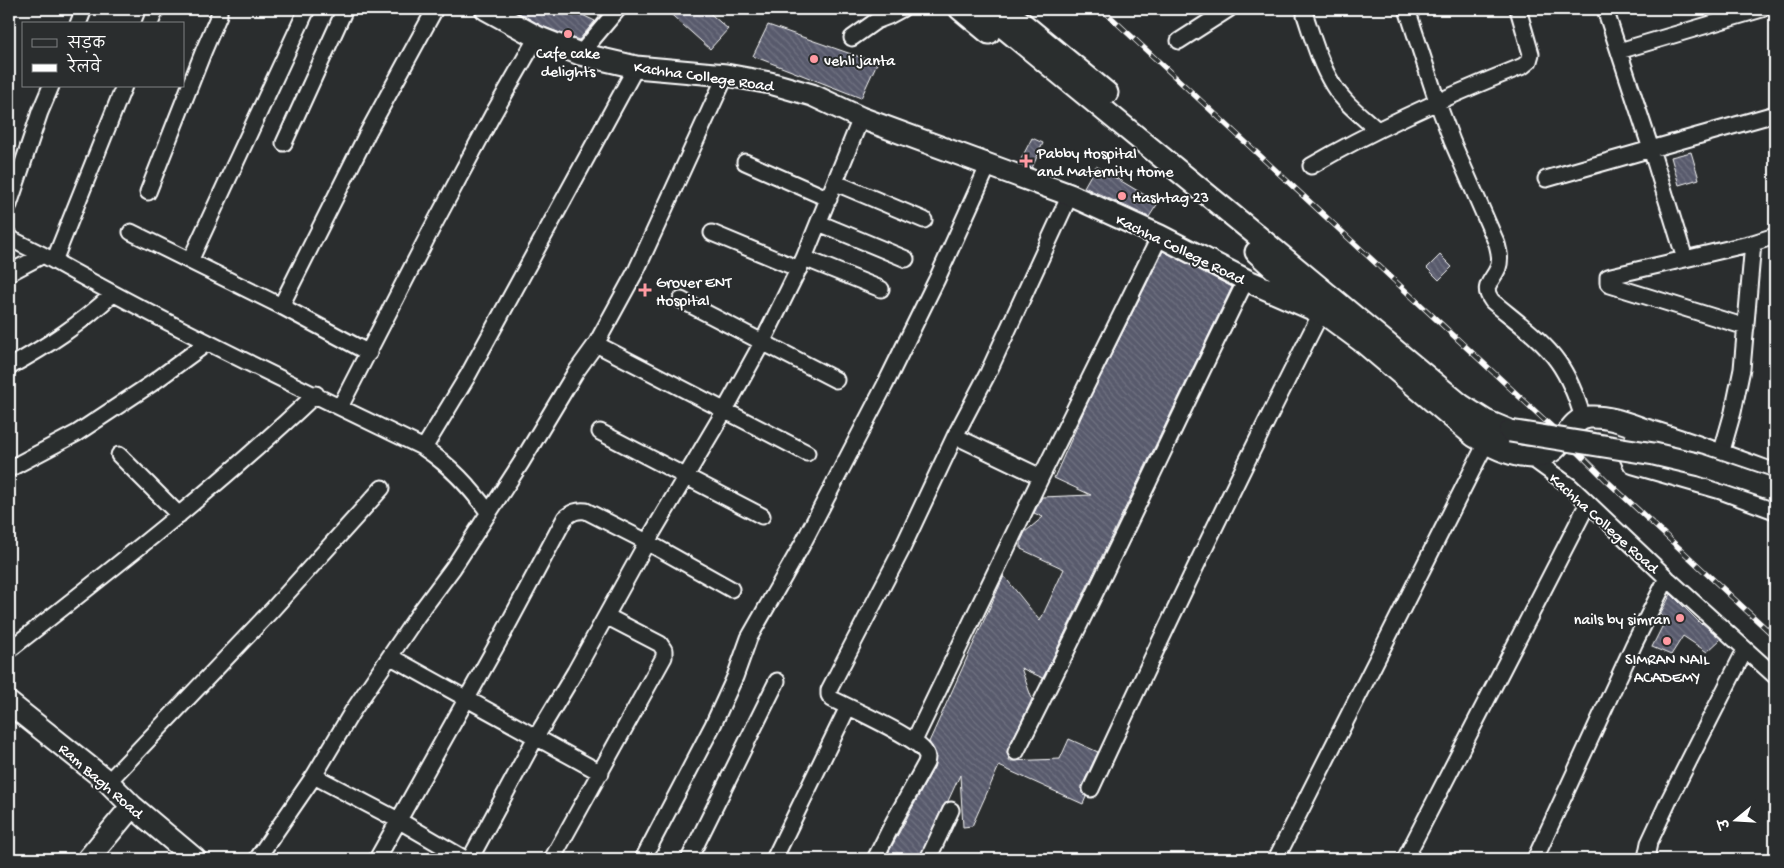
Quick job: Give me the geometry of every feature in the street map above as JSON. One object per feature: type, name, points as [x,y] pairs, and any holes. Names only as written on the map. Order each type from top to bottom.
[{"type":"street","points":[[151,22],[156,9]]},
{"type":"street","points":[[148,192],[200,58],[219,15],[219,9]]},
{"type":"street","points":[[190,261],[307,9]]},
{"type":"street","points":[[284,143],[345,9]]},
{"type":"street","points":[[281,306],[368,132],[435,9]]},
{"type":"street","name":"Kachha College Road","points":[[486,9],[513,15],[537,37],[580,54],[636,67],[726,75],[770,82],[812,95],[861,118],[989,164],[1070,196],[1160,236],[1246,280],[1324,314],[1364,343],[1464,428],[1486,443],[1530,458],[1570,486],[1667,578],[1775,676]]},
{"type":"street","points":[[580,54],[618,9]]},
{"type":"street","points":[[852,38],[876,21],[902,9]]},
{"type":"street","points":[[960,9],[1262,257],[1324,314],[1264,425],[1169,621],[1091,789]]},
{"type":"street","points":[[980,9],[1320,286],[1453,399],[1486,421],[1510,431],[1654,454],[1701,465],[1775,490]]},
{"type":"street","points":[[1005,9],[1333,281]]},
{"type":"street","points":[[1179,41],[1229,9]]},
{"type":"street","points":[[1407,9],[1436,101],[1497,244],[1500,257],[1498,267],[1487,290],[1488,296],[1558,361],[1570,381],[1583,418]]},
{"type":"street","points":[[1311,166],[1351,142],[1436,101],[1522,66],[1529,61],[1531,54],[1518,9]]},
{"type":"street","points":[[1605,9],[1685,259]]},
{"type":"street","points":[[1619,51],[1762,9]]},
{"type":"street","points":[[1305,15],[1323,67],[1333,86],[1346,102],[1377,130]]},
{"type":"street","points":[[340,407],[436,221],[537,37]]},
{"type":"street","points":[[424,448],[480,353],[636,67]]},
{"type":"street","points":[[257,859],[314,776],[352,712],[489,513],[575,373],[596,344],[637,269],[726,75]]},
{"type":"street","points":[[9,205],[40,112],[50,88]]},
{"type":"street","points":[[9,273],[49,258],[123,88]]},
{"type":"street","points":[[1546,179],[1775,114]]},
{"type":"street","points":[[470,859],[536,737],[725,410],[762,341],[802,263],[861,118]]},
{"type":"street","points":[[745,162],[829,199]]},
{"type":"street","points":[[643,859],[736,677],[749,638],[810,528],[885,385],[937,279],[989,164]]},
{"type":"street","points":[[836,183],[924,220]]},
{"type":"street","points":[[875,859],[926,763],[926,753],[914,741],[832,700],[829,690],[901,550],[955,436],[988,372],[1070,196]]},
{"type":"street","points":[[819,223],[906,259]]},
{"type":"street","points":[[131,232],[281,306],[369,353]]},
{"type":"street","points":[[712,233],[881,289]]},
{"type":"street","points":[[9,236],[113,294],[207,343],[316,394],[424,448],[440,458],[458,474],[489,513]]},
{"type":"street","points":[[914,741],[1160,236]]},
{"type":"street","points":[[1746,327],[1610,285],[1608,277],[1753,243],[1775,236]]},
{"type":"street","points":[[1721,454],[1740,378],[1753,243]]},
{"type":"street","points":[[1016,752],[1084,618],[1246,280]]},
{"type":"street","points":[[9,368],[53,342],[86,319],[113,294]]},
{"type":"street","points":[[681,300],[836,380]]},
{"type":"street","points":[[9,469],[77,433],[151,384],[207,343]]},
{"type":"street","points":[[596,344],[807,453]]},
{"type":"street","points":[[9,650],[180,515],[265,442],[316,394]]},
{"type":"street","points":[[1530,458],[1542,457],[1554,451],[1577,422],[1583,418],[1602,418],[1721,454],[1775,475]]},
{"type":"street","points":[[1640,428],[1631,457],[1634,463],[1721,488],[1775,508]]},
{"type":"street","points":[[600,432],[762,516]]},
{"type":"street","points":[[955,436],[1041,477]]},
{"type":"street","points":[[1276,859],[1486,443]]},
{"type":"street","points":[[119,455],[180,515]]},
{"type":"street","points":[[108,782],[271,611],[382,488]]},
{"type":"street","points":[[1404,859],[1588,503]]},
{"type":"street","points":[[377,859],[565,518],[571,512],[586,511],[647,542],[731,589]]},
{"type":"street","points":[[1536,859],[1634,644],[1667,578]]},
{"type":"street","points":[[552,859],[664,657],[664,650],[660,644],[606,616]]},
{"type":"street","points":[[1649,859],[1647,853],[1649,843],[1745,650]]},
{"type":"street","points":[[391,656],[601,773]]},
{"type":"street","points":[[689,859],[777,681]]},
{"type":"street","name":"Ram Bagh Road","points":[[10,705],[108,782],[132,806],[195,859]]},
{"type":"street","points":[[774,859],[848,707]]},
{"type":"street","points":[[314,776],[398,820],[465,859]]},
{"type":"street","points":[[88,859],[132,806]]},
{"type":"street","points":[[928,859],[951,810]]},
{"type":"building","name":"Cafe cake delights","points":[[512,9],[570,9],[595,21],[579,40],[542,26]]},
{"type":"building","points":[[665,9],[705,9],[728,29],[710,49]]},
{"type":"building","name":"vehli janta","points":[[768,25],[877,63],[861,98],[753,56]]},
{"type":"building","points":[[1032,138],[1043,143],[1032,168],[1019,163]]},
{"type":"building","points":[[1691,152],[1699,179],[1679,185],[1671,157]]},
{"type":"building","name":"Hashtag 23","points":[[1096,166],[1158,203],[1149,217],[1084,187]]},
{"type":"building","points":[[1163,251],[1232,287],[1043,678],[1021,668],[1032,699],[1007,752],[1009,761],[1060,759],[1069,739],[1098,752],[1082,786],[1086,797],[1083,804],[999,766],[972,826],[963,827],[960,775],[948,801],[943,806],[919,859],[885,859],[934,767],[936,754],[929,742],[1004,576],[1040,621],[1064,569],[1021,549],[1021,541],[1025,532],[1043,517],[1034,513],[1042,497],[1091,495],[1054,478],[1087,404]]},
{"type":"building","points":[[1440,255],[1452,267],[1439,280],[1427,268]]},
{"type":"building","points":[[1671,594],[1701,624],[1721,639],[1707,652],[1683,636],[1671,655],[1652,647],[1666,619],[1660,614]]},
{"type":"railway","points":[[1102,9],[1564,438],[1607,481],[1775,637]]},
{"type":"place","name":"Cafe cake delights","points":[[568,34]]},
{"type":"place","name":"vehli janta","points":[[814,59]]},
{"type":"place","name":"Pabby Hospital and Maternity Home","points":[[1026,161]]},
{"type":"place","name":"Hashtag 23","points":[[1122,196]]},
{"type":"place","name":"Grover ENT Hospital","points":[[645,290]]},
{"type":"place","name":"nails by simran","points":[[1680,618]]},
{"type":"place","name":"SIMRAN NAIL ACADEMY","points":[[1667,641]]}]
